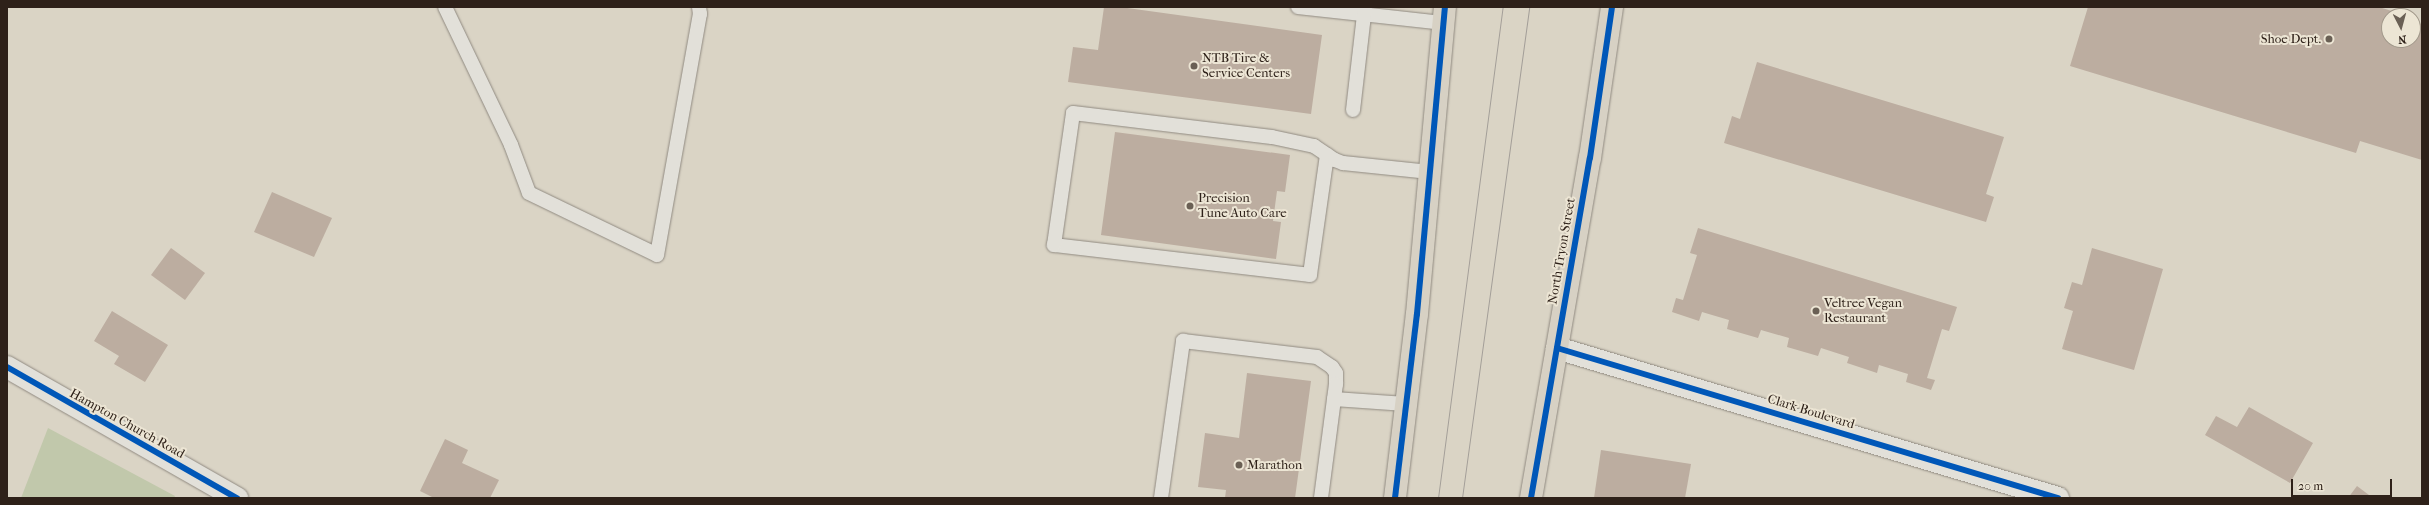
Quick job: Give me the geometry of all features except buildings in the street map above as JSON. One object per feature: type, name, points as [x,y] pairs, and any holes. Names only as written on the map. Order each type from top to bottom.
[{"type":"main road","name":"North Tryon Street","points":[[1531,498],[1590,158],[1612,7]]},
{"type":"main road","points":[[1395,498],[1417,314],[1445,15]]},
{"type":"street","name":"Clark Boulevard","points":[[1557,348],[2058,498]]},
{"type":"street","name":"Hampton Church Road","points":[[7,367],[238,498]]},
{"type":"lane","points":[[445,7],[511,145],[528,192],[657,255],[700,14],[699,7]]},
{"type":"lane","points":[[1298,7],[1445,15]]},
{"type":"lane","points":[[1353,110],[1365,11]]},
{"type":"lane","points":[[1327,156],[1310,275],[1054,245],[1073,113],[1272,138],[1314,146],[1327,156],[1343,163],[1430,172]]},
{"type":"lane","points":[[1162,498],[1183,341],[1317,356],[1332,367],[1336,373],[1334,399],[1321,498]]},
{"type":"lane","points":[[1334,399],[1406,404]]},
{"type":"green space","points":[[48,428],[175,496],[174,498],[21,498]]},
{"type":"tram line","points":[[1438,498],[1503,7]]},
{"type":"tram line","points":[[1462,498],[1529,7]]},
{"type":"cycle path","points":[[1395,498],[1417,314],[1445,7]]},
{"type":"cycle path","points":[[1531,498],[1590,158],[1612,7]]},
{"type":"cycle path","points":[[1557,348],[2058,498]]},
{"type":"cycle path","points":[[7,367],[237,498]]},
{"type":"place","name":"Shoe Dept.","points":[[2329,39]]},
{"type":"place","name":"NTB Tire & Service Centers","points":[[1194,66]]},
{"type":"place","name":"Precision Tune Auto Care","points":[[1190,206]]},
{"type":"place","name":"Veltree Vegan Restaurant","points":[[1816,311]]},
{"type":"place","name":"Marathon","points":[[1239,465]]}]
